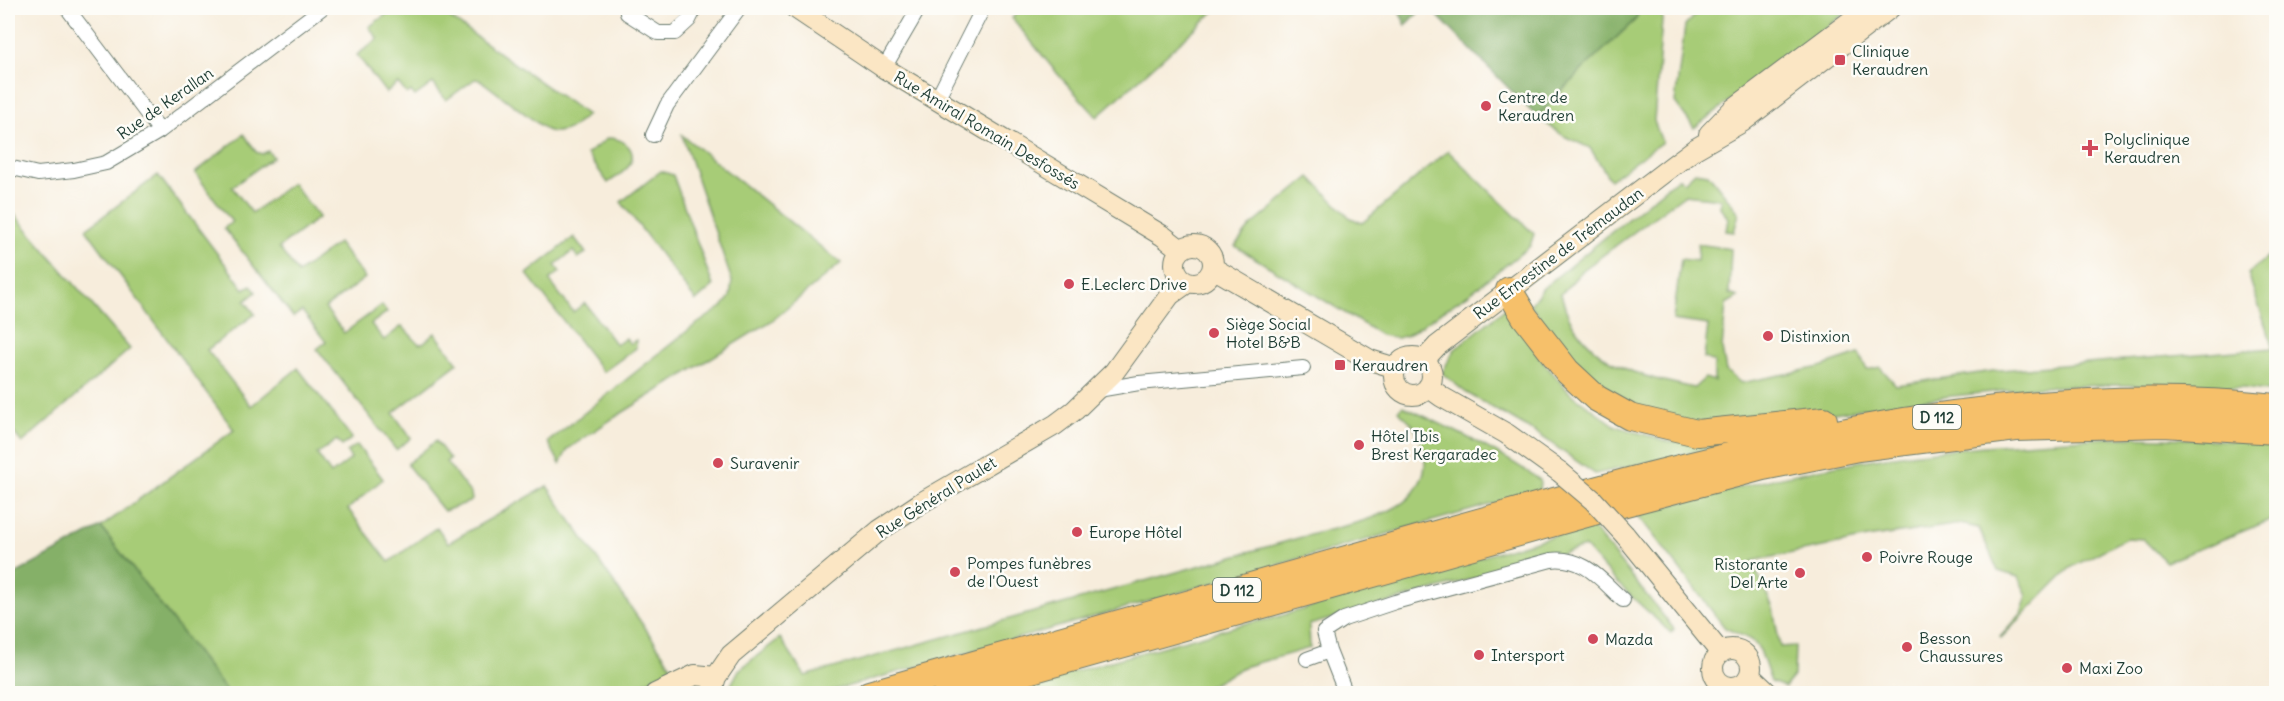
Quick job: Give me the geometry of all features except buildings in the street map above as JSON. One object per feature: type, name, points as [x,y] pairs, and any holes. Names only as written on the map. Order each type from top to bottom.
[{"type":"highway","points":[[1509,290],[1525,317],[1567,371],[1596,398],[1630,417],[1697,433],[1866,416],[2019,405]]},
{"type":"highway","name":"D 112","points":[[869,693],[1650,475],[1763,447],[1852,429],[2019,405],[2166,401],[2277,407]]},
{"type":"highway","name":"D 112","points":[[946,693],[1643,498],[1763,467],[1858,448],[2016,428],[2164,424],[2277,431]]},
{"type":"street","name":"Rue de Kerallan","points":[[8,167],[38,174],[74,170],[106,163],[160,131],[322,8]]},
{"type":"street","points":[[627,13],[658,33],[675,33],[689,20],[695,8]]},
{"type":"street","points":[[653,135],[667,105],[739,8]]},
{"type":"street","name":"Rue Amiral Romain Desfossés","points":[[795,8],[936,101],[1167,238],[1181,250]]},
{"type":"street","points":[[884,68],[919,8]]},
{"type":"street","points":[[936,101],[983,8]]},
{"type":"street","name":"Rue Ernestine de Trémaudan","points":[[1695,149],[1733,109],[1868,8]]},
{"type":"street","name":"Rue Ernestine de Trémaudan","points":[[1424,360],[1437,346],[1695,149],[1742,122],[1890,8]]},
{"type":"street","points":[[73,10],[160,131]]},
{"type":"street","points":[[1194,245],[1207,250],[1213,261],[1213,268],[1204,281],[1181,278],[1175,260],[1181,250],[1194,245]]},
{"type":"street","points":[[1213,268],[1370,360],[1396,368]]},
{"type":"street","name":"Rue Général Paulet","points":[[714,686],[731,655],[880,530],[919,504],[1055,425],[1076,410],[1098,390],[1127,354],[1181,278]]},
{"type":"street","points":[[1418,357],[1424,360],[1431,370],[1431,382],[1428,387],[1418,394],[1403,391],[1395,379],[1396,368],[1405,359],[1418,357]]},
{"type":"street","points":[[1098,390],[1139,383],[1303,368]]},
{"type":"street","points":[[1428,387],[1442,398],[1507,434],[1560,472],[1593,500],[1625,535],[1720,652]]},
{"type":"street","points":[[1346,693],[1324,632],[1344,619],[1416,596],[1551,560],[1569,559],[1580,563],[1623,600]]},
{"type":"street","points":[[1745,685],[1750,663],[1744,653],[1732,648],[1720,652],[1715,657],[1711,688],[1745,685],[1769,693]]},
{"type":"street","points":[[1306,659],[1329,651]]},
{"type":"street","points":[[656,693],[695,675],[714,686]]},
{"type":"green space","points":[[395,8],[436,8],[587,115],[565,131],[548,131],[480,80],[475,79],[446,100],[433,83],[415,96],[411,91],[407,94],[398,83],[386,93],[357,55],[378,39],[369,27]]},
{"type":"green space","points":[[1023,8],[1218,8],[1097,117],[1012,18]]},
{"type":"green space","points":[[1397,8],[1423,8],[1406,25]]},
{"type":"green space","points":[[1430,8],[1640,8],[1636,19],[1537,117]]},
{"type":"green space","points":[[1640,8],[1663,8],[1654,121],[1662,142],[1610,180],[1590,148],[1564,136],[1537,117],[1636,19]]},
{"type":"green space","points":[[1702,8],[1852,8],[1694,128],[1675,102],[1685,26]]},
{"type":"green space","points":[[244,134],[256,152],[262,154],[268,151],[273,157],[232,187],[252,213],[292,183],[319,217],[279,248],[298,273],[338,243],[365,278],[325,308],[344,333],[382,305],[387,312],[371,324],[384,340],[402,326],[419,344],[435,333],[458,363],[393,413],[411,438],[396,450],[317,349],[326,342],[302,311],[293,317],[224,228],[232,222],[195,173]]},
{"type":"green space","points":[[682,135],[841,263],[773,320],[612,419],[568,449],[560,464],[548,442],[691,328],[722,307],[730,297],[732,281]]},
{"type":"green space","points":[[608,138],[625,143],[632,156],[628,167],[608,183],[587,154]]},
{"type":"green space","points":[[1448,151],[1534,234],[1530,246],[1469,294],[1407,335],[1398,338],[1381,335],[1235,246],[1251,226],[1310,177],[1349,217],[1362,223]]},
{"type":"green space","points":[[661,171],[673,175],[713,286],[696,301],[621,202]]},
{"type":"green space","points":[[1695,172],[1708,174],[1739,213],[1734,232],[1726,231],[1728,218],[1720,207],[1721,199],[1684,195],[1583,270],[1561,294],[1569,318],[1595,350],[1609,360],[1641,375],[1694,388],[1705,378],[1714,381],[1714,362],[1704,358],[1708,325],[1673,320],[1681,259],[1697,261],[1698,244],[1731,249],[1729,294],[1738,297],[1726,304],[1722,349],[1726,371],[1741,383],[1820,367],[1859,354],[1867,370],[1880,367],[1896,385],[2000,370],[2273,348],[2248,274],[2276,249],[2276,392],[2242,388],[2115,385],[2039,387],[1944,397],[1813,416],[1695,424],[1646,414],[1593,384],[1530,305],[1543,288],[1678,178],[1684,182]]},
{"type":"green space","points":[[158,175],[244,289],[251,285],[256,292],[245,301],[255,314],[207,350],[251,406],[298,368],[352,438],[342,446],[337,440],[317,454],[331,474],[351,459],[347,452],[357,445],[383,479],[348,509],[389,562],[437,527],[448,543],[547,486],[674,670],[620,693],[228,693],[101,527],[234,430],[86,229]]},
{"type":"green space","points":[[8,207],[130,349],[22,443],[8,426]]},
{"type":"green space","points":[[574,237],[586,253],[578,258],[573,251],[555,265],[560,272],[549,280],[573,312],[585,303],[616,345],[626,338],[630,344],[636,340],[636,348],[603,372],[527,274]]},
{"type":"green space","points":[[1507,307],[1543,362],[1570,393],[1616,426],[1670,442],[1713,439],[1745,441],[1595,474],[1538,434],[1465,392],[1442,373],[1454,350]]},
{"type":"green space","points":[[1403,406],[1473,440],[1524,469],[1540,480],[1539,491],[824,693],[726,694],[739,670],[780,638],[805,676],[1350,525],[1385,513],[1403,503],[1415,491],[1424,469],[1424,453],[1418,434],[1409,420],[1398,411]]},
{"type":"green space","points":[[2126,437],[2276,444],[2276,518],[2166,562],[2143,539],[2126,538],[2070,568],[2001,638],[2021,614],[2027,595],[2018,577],[1998,571],[1979,528],[1960,524],[1873,537],[1752,561],[1773,608],[1780,647],[1795,646],[1794,676],[1785,687],[1771,682],[1760,650],[1752,640],[1725,628],[1637,514],[1780,477],[1889,457],[1951,449]]},
{"type":"green space","points":[[436,441],[450,459],[446,462],[471,494],[472,500],[444,511],[408,466],[408,463]]},
{"type":"green space","points":[[1590,525],[1674,629],[1671,633],[1616,582],[1585,547],[1309,625],[1310,648],[1243,667],[1201,691],[1193,693],[994,694],[1243,624],[1270,619]]},
{"type":"green space","points":[[101,527],[228,693],[8,693],[8,578]]},
{"type":"place","name":"Clinique Keraudren","points":[[1840,60]]},
{"type":"place","name":"Centre de Keraudren","points":[[1486,106]]},
{"type":"place","name":"Polyclinique Keraudren","points":[[2090,148]]},
{"type":"place","name":"E.Leclerc Drive","points":[[1069,284]]},
{"type":"place","name":"Siège Social Hotel B&B","points":[[1214,333]]},
{"type":"place","name":"Distinxion","points":[[1768,336]]},
{"type":"place","name":"Keraudren","points":[[1340,365]]},
{"type":"place","name":"Hôtel Ibis Brest Kergaradec","points":[[1359,445]]},
{"type":"place","name":"Suravenir","points":[[718,463]]},
{"type":"place","name":"Europe Hôtel","points":[[1077,532]]},
{"type":"place","name":"Poivre Rouge","points":[[1867,557]]},
{"type":"place","name":"Pompes funèbres de l'Ouest","points":[[955,572]]},
{"type":"place","name":"Ristorante Del Arte","points":[[1800,573]]},
{"type":"place","name":"Mazda","points":[[1593,639]]},
{"type":"place","name":"Besson Chaussures","points":[[1907,647]]},
{"type":"place","name":"Intersport","points":[[1479,655]]},
{"type":"place","name":"Maxi Zoo","points":[[2067,668]]}]
